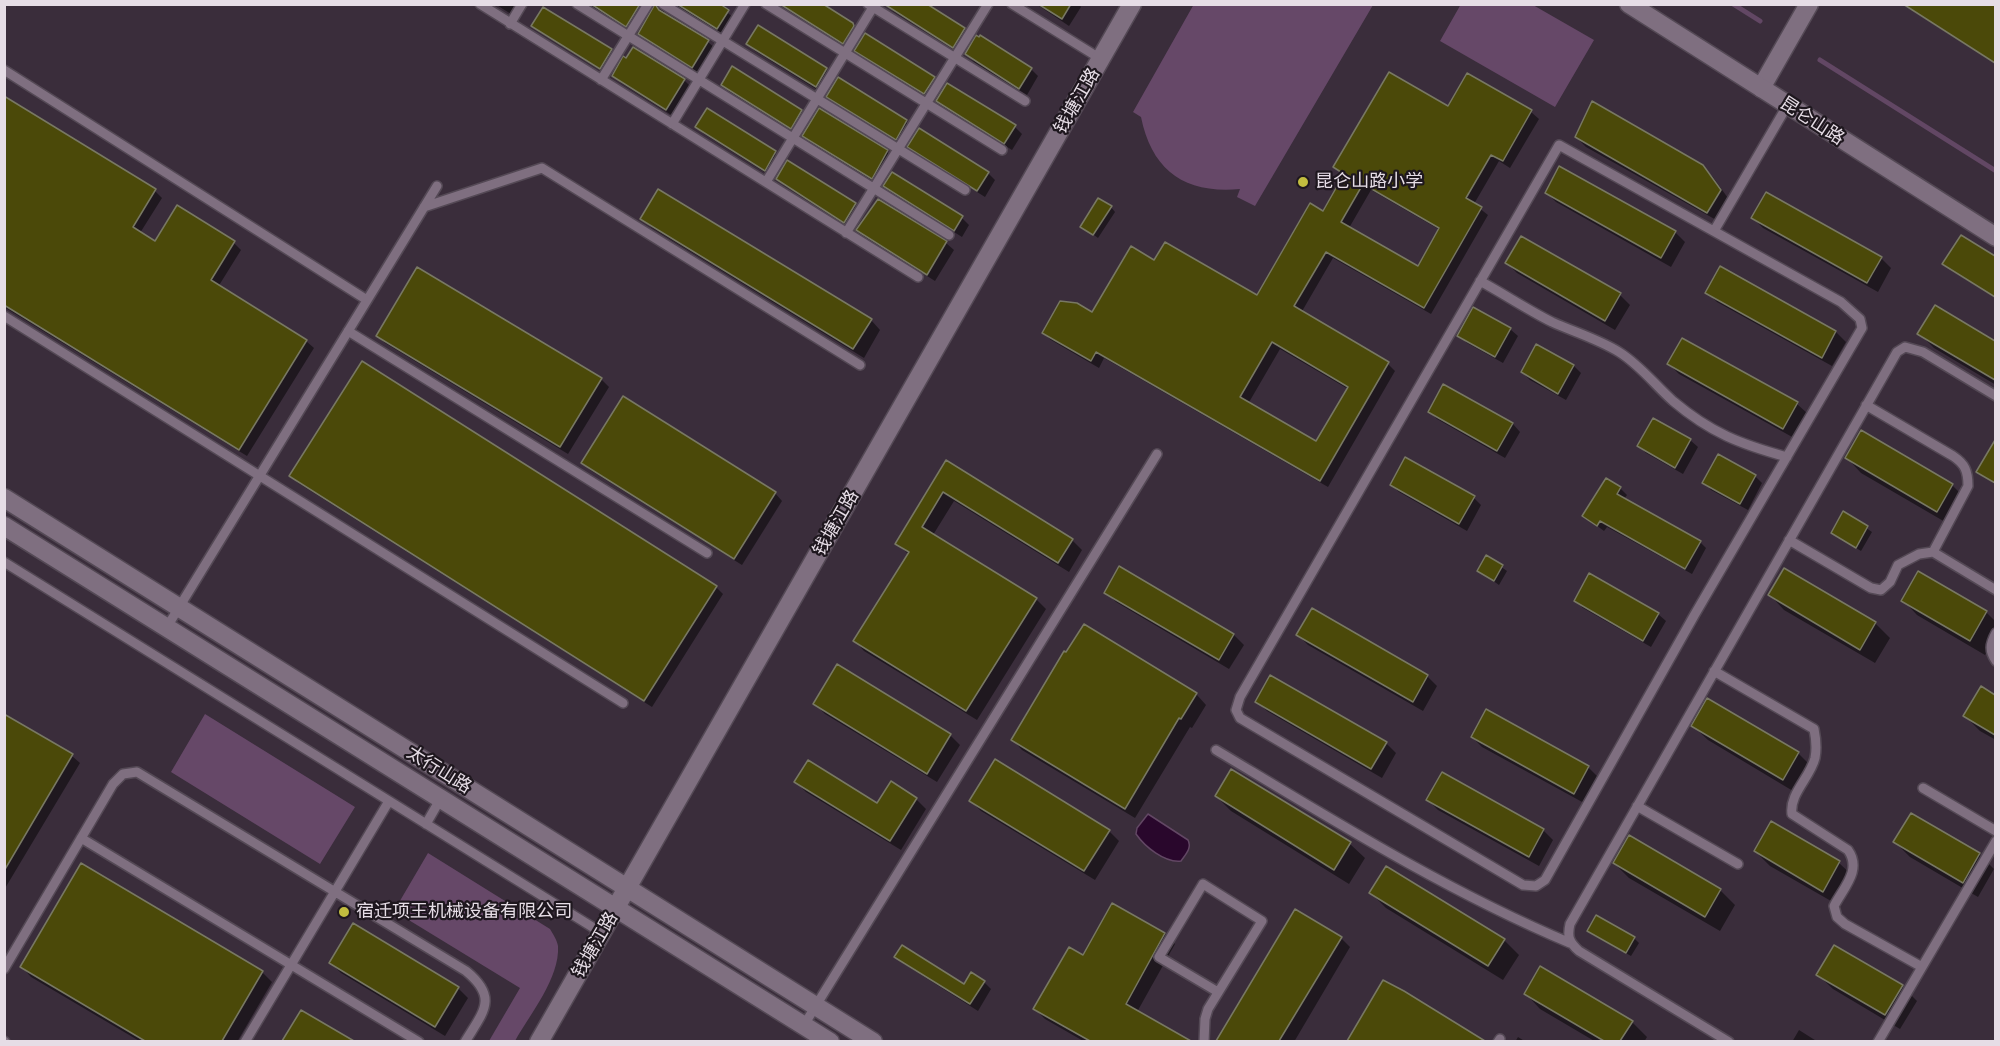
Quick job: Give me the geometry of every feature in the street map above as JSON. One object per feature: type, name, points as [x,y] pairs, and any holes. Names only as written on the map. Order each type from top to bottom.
[{"type":"street","name":"钱塘江路","points":[[540,1041],[1132,4]]},
{"type":"street","name":"昆仑山路","points":[[1629,4],[1995,237]]},
{"type":"street","points":[[1761,88],[1809,4]]},
{"type":"street","name":"太行山路","points":[[4,498],[873,1041]]},
{"type":"street","name":"太行山路","points":[[4,526],[830,1041]]},
{"type":"lane","points":[[480,4],[918,278]]},
{"type":"lane","points":[[510,24],[522,4]]},
{"type":"lane","points":[[577,4],[949,235]]},
{"type":"lane","points":[[601,80],[648,4]]},
{"type":"lane","points":[[663,4],[966,190]]},
{"type":"lane","points":[[672,124],[745,4]]},
{"type":"lane","points":[[766,4],[1002,150]]},
{"type":"lane","points":[[846,233],[988,4]]},
{"type":"lane","points":[[1012,4],[1101,59]]},
{"type":"lane","points":[[766,182],[872,6],[1025,101]]},
{"type":"lane","points":[[4,70],[367,300]]},
{"type":"lane","points":[[1714,231],[1787,106]]},
{"type":"lane","points":[[1559,145],[1841,302],[1860,319],[1862,328],[1695,614],[1545,880],[1536,886],[1523,885],[1240,718],[1236,710],[1245,688],[1480,281],[1559,145]]},
{"type":"lane","points":[[424,207],[542,168],[860,365]]},
{"type":"lane","points":[[167,627],[437,186]]},
{"type":"lane","points":[[1480,281],[1550,321],[1620,353],[1674,401],[1714,431],[1749,446],[1787,457]]},
{"type":"lane","points":[[4,316],[623,704]]},
{"type":"lane","points":[[348,332],[707,553]]},
{"type":"lane","points":[[1570,944],[1568,934],[1574,914],[1897,352],[1905,347],[1923,352],[1995,396]]},
{"type":"lane","points":[[1866,405],[1963,463],[1968,474],[1968,486],[1933,552]]},
{"type":"lane","points":[[804,1025],[1157,454]]},
{"type":"lane","points":[[1789,540],[1871,588],[1881,590],[1890,582],[1898,565],[1919,554],[1933,552],[1995,590]]},
{"type":"lane","points":[[4,562],[602,933]]},
{"type":"lane","points":[[1995,633],[1990,651],[1995,661]]},
{"type":"lane","points":[[1714,671],[1814,729],[1815,758],[1791,806],[1792,814],[1848,850],[1854,859],[1854,871],[1834,906],[1837,917],[1845,924],[1922,967]]},
{"type":"lane","points":[[1216,750],[1374,844],[1522,923],[1570,944],[1578,951],[1729,1041]]},
{"type":"lane","points":[[4,969],[113,784],[123,774],[137,772],[466,971],[477,980],[486,993],[485,1008],[465,1041]]},
{"type":"lane","points":[[1923,788],[1995,831]]},
{"type":"lane","points":[[426,824],[441,798]]},
{"type":"lane","points":[[245,1041],[389,801]]},
{"type":"lane","points":[[1636,806],[1738,864]]},
{"type":"lane","points":[[81,838],[419,1041]]},
{"type":"lane","points":[[1878,1041],[1995,841]]},
{"type":"lane","points":[[1204,1041],[1204,1019],[1208,1009],[1262,921],[1203,884],[1159,957],[1218,992]]},
{"type":"shaded area","points":[[1194,4],[1373,5],[1255,206],[1237,197],[1240,189],[1220,190],[1203,187],[1187,183],[1174,175],[1153,152],[1141,117],[1133,112]]},
{"type":"shaded area","points":[[1461,4],[1533,5],[1594,40],[1555,107],[1440,41]]},
{"type":"shaded area","points":[[205,714],[355,807],[320,864],[171,772]]},
{"type":"shaded area","points":[[1148,814],[1188,840],[1189,848],[1181,861],[1162,857],[1136,834],[1137,828]]},
{"type":"shaded area","points":[[428,853],[550,929],[556,939],[558,946],[554,971],[543,995],[515,1041],[489,1041],[520,988],[394,911]]},
{"type":"building","points":[[591,4],[640,4],[626,27]]},
{"type":"building","points":[[655,4],[659,10],[709,40],[692,68],[638,34]]},
{"type":"building","points":[[677,4],[720,4],[729,10],[717,29]]},
{"type":"building","points":[[780,4],[823,4],[853,23],[854,26],[843,44]]},
{"type":"building","points":[[884,4],[927,4],[965,28],[953,48]]},
{"type":"building","points":[[1038,4],[1071,4],[1062,19]]},
{"type":"building","points":[[1903,4],[1995,4],[1995,63]]},
{"type":"building","points":[[543,7],[612,49],[600,69],[531,26]]},
{"type":"building","points":[[758,25],[827,68],[816,87],[746,44]]},
{"type":"building","points":[[865,33],[935,77],[924,94],[854,51]]},
{"type":"building","points":[[976,35],[979,37],[980,35],[1032,68],[1019,89],[965,54]]},
{"type":"building","points":[[633,47],[685,79],[666,110],[612,76],[623,56],[626,58]]},
{"type":"building","points":[[732,66],[802,110],[791,129],[721,85]]},
{"type":"building","points":[[1389,72],[1448,106],[1467,73],[1532,110],[1503,161],[1491,155],[1466,198],[1482,207],[1424,308],[1326,252],[1294,306],[1389,362],[1320,481],[1096,352],[1091,361],[1042,333],[1060,301],[1077,303],[1092,312],[1131,246],[1154,260],[1165,242],[1257,295],[1310,203],[1323,211],[1344,174],[1333,167]],"holes":[[[1363,184],[1439,228],[1418,266],[1341,222]],[[1272,342],[1348,387],[1316,441],[1240,397]]]},
{"type":"building","points":[[838,77],[907,120],[896,140],[826,97]]},
{"type":"building","points":[[947,83],[1016,125],[1004,144],[936,101]]},
{"type":"building","points":[[4,96],[156,189],[133,227],[155,241],[177,205],[235,241],[211,280],[307,340],[239,450],[4,305]]},
{"type":"building","points":[[1592,101],[1703,165],[1721,190],[1707,213],[1575,137]]},
{"type":"building","points":[[707,108],[776,151],[765,171],[695,127]]},
{"type":"building","points":[[819,108],[888,150],[872,179],[802,136]]},
{"type":"building","points":[[919,128],[989,172],[977,191],[907,147]]},
{"type":"building","points":[[787,160],[856,203],[844,223],[776,179]]},
{"type":"building","points":[[1559,166],[1676,231],[1661,258],[1545,193]]},
{"type":"building","points":[[892,172],[963,216],[954,231],[883,186]]},
{"type":"building","points":[[658,189],[872,319],[853,349],[640,219]]},
{"type":"building","points":[[1766,192],[1882,257],[1867,283],[1751,218]]},
{"type":"building","points":[[1098,198],[1112,206],[1093,235],[1080,227]]},
{"type":"building","points":[[878,199],[947,241],[927,275],[856,230]]},
{"type":"building","points":[[1961,235],[1995,256],[1995,297],[1942,264]]},
{"type":"building","points":[[1521,236],[1621,293],[1605,321],[1505,263]]},
{"type":"building","points":[[1720,266],[1836,331],[1822,358],[1705,293]]},
{"type":"building","points":[[417,267],[602,378],[560,447],[376,336]]},
{"type":"building","points":[[1935,305],[1995,341],[1995,380],[1917,334]]},
{"type":"building","points":[[1473,307],[1511,328],[1495,357],[1457,336]]},
{"type":"building","points":[[1682,338],[1798,402],[1783,429],[1667,364]]},
{"type":"building","points":[[1536,344],[1574,365],[1558,394],[1521,372]]},
{"type":"building","points":[[362,361],[717,586],[644,701],[289,476]]},
{"type":"building","points":[[1443,384],[1513,423],[1497,451],[1428,412]]},
{"type":"building","points":[[623,396],[776,492],[734,559],[581,463]]},
{"type":"building","points":[[1653,418],[1691,439],[1675,468],[1637,446]]},
{"type":"building","points":[[1861,430],[1953,484],[1937,512],[1845,458]]},
{"type":"building","points":[[1995,440],[1995,483],[1976,472]]},
{"type":"building","points":[[1718,454],[1756,475],[1740,504],[1702,483]]},
{"type":"building","points":[[1405,457],[1475,496],[1459,524],[1390,485]]},
{"type":"building","points":[[946,460],[1073,539],[1058,563],[943,492],[922,527],[1037,598],[966,711],[853,641],[909,552],[895,544]]},
{"type":"building","points":[[1606,478],[1621,487],[1617,494],[1701,541],[1685,569],[1600,521],[1597,526],[1582,516]]},
{"type":"building","points":[[1843,511],[1868,526],[1856,548],[1831,533]]},
{"type":"building","points":[[1486,555],[1503,565],[1494,581],[1477,571]]},
{"type":"building","points":[[1119,566],[1234,634],[1219,660],[1104,593]]},
{"type":"building","points":[[1784,568],[1876,622],[1860,650],[1768,595]]},
{"type":"building","points":[[1918,571],[1987,611],[1970,641],[1901,601]]},
{"type":"building","points":[[1589,573],[1659,613],[1643,641],[1574,601]]},
{"type":"building","points":[[1312,608],[1428,675],[1413,702],[1296,635]]},
{"type":"building","points":[[1084,624],[1197,693],[1181,719],[1179,718],[1125,809],[1011,740],[1064,651],[1066,652]]},
{"type":"building","points":[[837,664],[951,734],[927,774],[813,704]]},
{"type":"building","points":[[1270,675],[1387,742],[1371,769],[1255,702]]},
{"type":"building","points":[[1981,686],[1995,695],[1995,735],[1963,716]]},
{"type":"building","points":[[1707,698],[1799,752],[1783,780],[1691,726]]},
{"type":"building","points":[[1486,709],[1589,766],[1574,794],[1471,737]]},
{"type":"building","points":[[4,714],[73,754],[4,871]]},
{"type":"building","points":[[995,759],[1110,830],[1084,871],[969,801]]},
{"type":"building","points":[[808,760],[877,803],[891,781],[917,798],[890,841],[794,782]]},
{"type":"building","points":[[1231,769],[1351,842],[1334,870],[1215,796]]},
{"type":"building","points":[[1442,772],[1544,829],[1529,857],[1426,800]]},
{"type":"building","points":[[1911,813],[1980,853],[1963,883],[1893,842]]},
{"type":"building","points":[[1771,821],[1840,861],[1823,892],[1754,851]]},
{"type":"building","points":[[1629,835],[1721,889],[1705,917],[1613,863]]},
{"type":"building","points":[[81,863],[263,971],[222,1041],[145,1041],[20,967]]},
{"type":"building","points":[[1386,866],[1505,939],[1488,966],[1369,893]]},
{"type":"building","points":[[1112,903],[1165,933],[1126,1004],[1191,1041],[1090,1041],[1033,1009],[1069,947],[1083,955]]},
{"type":"building","points":[[1295,909],[1342,937],[1279,1041],[1216,1041]]},
{"type":"building","points":[[1596,915],[1635,937],[1626,953],[1587,931]]},
{"type":"building","points":[[353,923],[459,987],[435,1027],[329,963]]},
{"type":"building","points":[[902,945],[964,984],[971,972],[985,981],[970,1004],[894,957]]},
{"type":"building","points":[[1834,945],[1903,985],[1885,1015],[1816,975]]},
{"type":"building","points":[[1540,966],[1633,1021],[1620,1041],[1604,1041],[1524,994]]},
{"type":"building","points":[[1383,980],[1404,991],[1485,1041],[1347,1041]]},
{"type":"building","points":[[301,1010],[354,1041],[282,1041]]},
{"type":"waterway","points":[[1733,4],[1760,21]]},
{"type":"waterway","points":[[1820,60],[1996,171]]},
{"type":"place","name":"昆仑山路小学","points":[[1303,182]]},
{"type":"place","name":"宿迁项王机械设备有限公司","points":[[344,912]]}]
